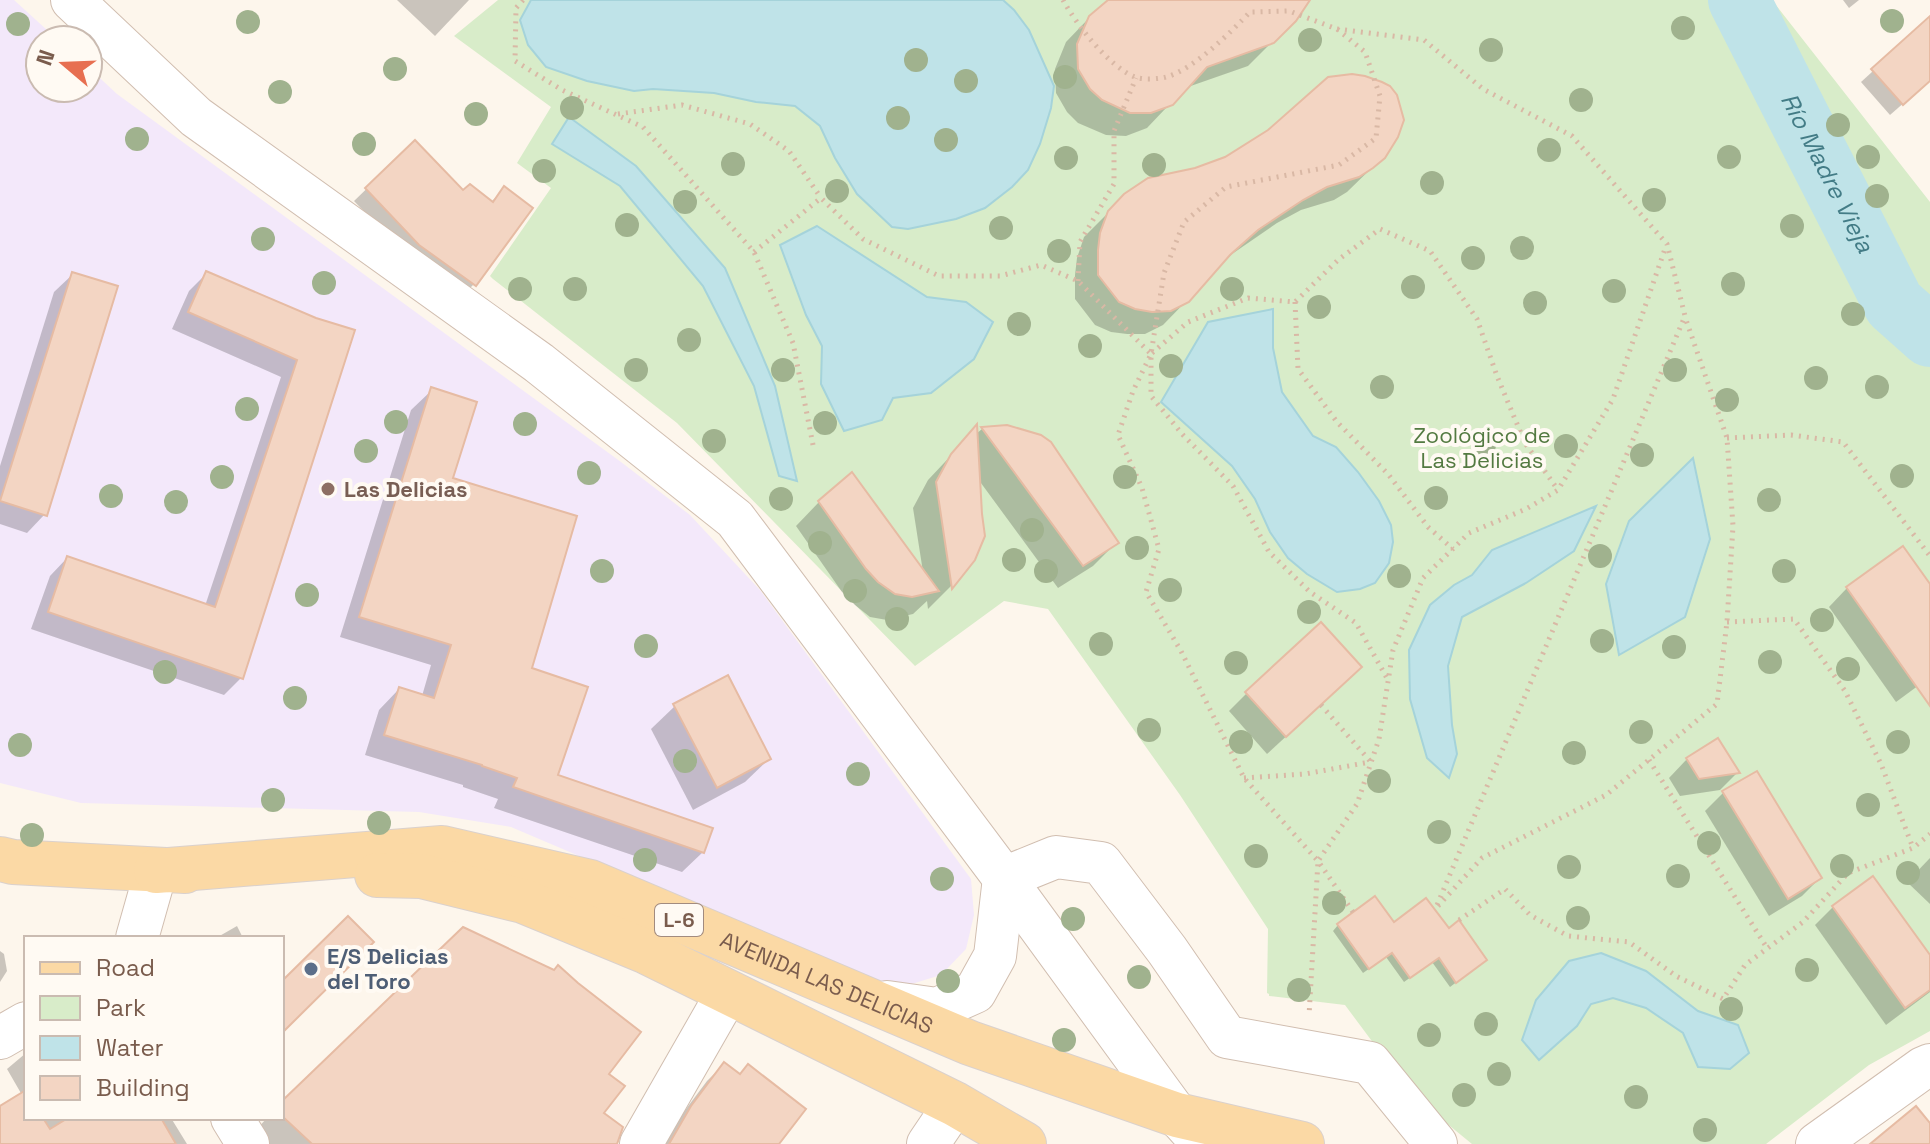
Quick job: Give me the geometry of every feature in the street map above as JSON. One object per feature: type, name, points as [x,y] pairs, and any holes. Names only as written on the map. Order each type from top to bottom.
[{"type":"main road","name":"AVENIDA LAS DELICIAS","points":[[156,871],[442,848],[590,882],[970,1043],[1190,1129],[1302,1144]]},
{"type":"main road","name":"AVENIDA LAS DELICIAS","points":[[0,859],[156,871],[421,876],[523,901],[647,952],[955,1104],[1024,1144]]},
{"type":"street","points":[[72,0],[196,117],[539,363],[735,519],[1190,1129]]},
{"type":"street","points":[[1004,878],[1056,857],[1101,863],[1167,950],[1227,1037],[1370,1063],[1436,1144]]},
{"type":"street","points":[[138,936],[156,871]]},
{"type":"street","points":[[862,998],[937,1009],[975,992],[995,956],[1004,878]]},
{"type":"street","points":[[641,1144],[728,992]]},
{"type":"street","points":[[0,1038],[24,1024]]},
{"type":"street","points":[[1817,1144],[1928,1070]]},
{"type":"street","points":[[928,1144],[955,1104]]},
{"type":"street","points":[[233,1120],[248,1144]]},
{"type":"path","points":[[523,0],[516,8],[515,61],[562,90],[643,127],[754,252],[793,343],[814,450]]},
{"type":"path","points":[[1063,0],[1105,56],[1136,78],[1166,77],[1186,67],[1221,42],[1250,12],[1289,11],[1337,29],[1424,40],[1483,89],[1572,136],[1667,244],[1685,316],[1727,438],[1733,526],[1727,622],[1717,704],[1606,795],[1482,858],[1435,910],[1685,316]]},
{"type":"path","points":[[1337,29],[1365,52],[1380,96],[1376,138],[1339,165],[1226,187],[1184,222],[1164,273],[1151,354],[1151,396],[1183,435],[1233,486],[1269,552],[1310,592],[1356,623],[1388,680]]},
{"type":"path","points":[[1078,281],[1080,242],[1114,184],[1114,131],[1136,78]]},
{"type":"path","points":[[616,114],[682,105],[750,124],[789,151],[821,198],[863,239],[939,276],[1000,276],[1041,265],[1078,281],[1151,354]]},
{"type":"path","points":[[754,252],[821,198]]},
{"type":"path","points":[[1453,549],[1428,527],[1388,474],[1337,422],[1298,369],[1295,302],[1338,260],[1380,229],[1430,251],[1477,319],[1525,443],[1558,490]]},
{"type":"path","points":[[1307,1051],[1318,861],[1357,804],[1379,739],[1393,650],[1423,578],[1469,533],[1526,509],[1558,490],[1613,399],[1667,244]]},
{"type":"path","points":[[1295,302],[1248,298],[1188,322],[1151,354],[1133,391],[1118,435],[1142,488],[1159,549],[1146,592],[1181,651],[1244,778],[1318,861],[1353,912]]},
{"type":"path","points":[[1727,438],[1791,435],[1843,442],[1930,556]]},
{"type":"path","points":[[1727,622],[1794,619],[1845,691],[1881,764],[1913,848]]},
{"type":"path","points":[[1321,705],[1371,762]]},
{"type":"path","points":[[1649,760],[1767,948]]},
{"type":"path","points":[[1244,778],[1305,774],[1371,762]]},
{"type":"path","points":[[1459,920],[1505,889],[1530,915],[1568,936],[1629,942],[1676,976],[1723,999],[1745,965],[1803,922],[1848,873],[1913,848],[1930,834]]},
{"type":"shaded area","name":"Las Delicias","points":[[0,0],[14,0],[40,24],[24,24],[24,104],[104,104],[104,82],[690,515],[760,590],[971,879],[974,915],[966,949],[941,975],[905,986],[861,976],[511,827],[419,812],[81,803],[0,783]]},
{"type":"green space","name":"Zoológico de Las Delicias","points":[[498,0],[1772,0],[1930,202],[1930,1031],[1869,1065],[1766,1144],[1472,1144],[1412,1095],[1345,1005],[1269,996],[1268,929],[1180,795],[1048,609],[1004,601],[915,666],[677,423],[490,276],[551,188],[517,163],[551,107],[454,36]]},
{"type":"water","points":[[531,0],[1003,0],[1029,30],[1054,86],[1051,108],[1028,170],[985,208],[956,219],[908,229],[892,227],[857,194],[820,126],[795,106],[714,93],[653,89],[634,91],[587,81],[546,67],[528,45],[520,20]]},
{"type":"water","points":[[569,117],[636,166],[725,268],[775,386],[797,481],[779,476],[754,386],[703,286],[620,186],[552,144]]},
{"type":"water","points":[[817,226],[927,297],[966,302],[993,322],[974,359],[931,393],[893,398],[882,420],[844,431],[821,384],[822,346],[806,315],[780,245]]},
{"type":"water","points":[[1273,309],[1273,348],[1282,392],[1313,436],[1336,447],[1358,472],[1379,501],[1391,525],[1393,542],[1389,563],[1375,583],[1360,589],[1337,592],[1288,558],[1270,532],[1255,499],[1232,466],[1161,402],[1208,322]]},
{"type":"water","points":[[1693,458],[1710,539],[1685,617],[1619,655],[1606,584],[1629,521]]},
{"type":"water","points":[[1596,506],[1574,551],[1526,583],[1462,617],[1448,666],[1457,754],[1449,778],[1427,758],[1410,699],[1409,650],[1430,605],[1472,575],[1492,550]]},
{"type":"water","points":[[1601,953],[1646,971],[1698,1011],[1738,1025],[1749,1053],[1730,1069],[1698,1067],[1683,1033],[1646,1008],[1613,998],[1591,1004],[1577,1026],[1539,1060],[1522,1040],[1536,1000],[1569,961]]},
{"type":"building","points":[[1108,0],[1310,0],[1296,21],[1274,43],[1207,67],[1173,105],[1151,113],[1130,113],[1102,100],[1090,89],[1078,69],[1077,44],[1089,16]]},
{"type":"building","points":[[1930,16],[1930,81],[1903,105],[1871,69]]},
{"type":"building","points":[[1352,74],[1382,82],[1397,95],[1404,120],[1385,158],[1359,177],[1327,187],[1303,200],[1258,230],[1230,255],[1189,302],[1171,311],[1152,312],[1119,302],[1098,275],[1098,250],[1108,211],[1124,194],[1148,178],[1195,168],[1225,157],[1268,130],[1328,77]]},
{"type":"building","points":[[415,140],[463,190],[470,184],[493,202],[504,186],[533,208],[476,286],[419,245],[365,188]]},
{"type":"building","points":[[206,271],[316,318],[355,330],[243,679],[48,612],[67,556],[215,607],[297,360],[188,312]]},
{"type":"building","points":[[72,272],[118,286],[47,516],[0,501]]},
{"type":"building","points":[[431,387],[477,402],[453,478],[577,516],[532,668],[588,687],[558,775],[713,828],[704,853],[513,787],[517,778],[482,765],[384,735],[399,687],[434,698],[451,645],[359,617]]},
{"type":"building","points":[[977,424],[985,536],[975,560],[952,589],[936,482],[951,454]]},
{"type":"building","points":[[1007,425],[1041,435],[1051,442],[1119,543],[1083,566],[981,427]]},
{"type":"building","points":[[852,472],[939,591],[912,597],[895,594],[866,569],[818,501]]},
{"type":"building","points":[[1903,546],[1930,584],[1930,706],[1846,587]]},
{"type":"building","points":[[1321,622],[1362,667],[1286,737],[1245,692]]},
{"type":"building","points":[[728,675],[771,759],[717,788],[673,704]]},
{"type":"building","points":[[1718,738],[1740,773],[1699,779],[1686,758]]},
{"type":"building","points":[[1757,771],[1822,878],[1788,899],[1722,791]]},
{"type":"building","points":[[1873,876],[1930,955],[1930,990],[1905,1008],[1832,906]]},
{"type":"building","points":[[1375,896],[1394,922],[1426,898],[1449,928],[1459,920],[1487,960],[1456,983],[1439,958],[1410,978],[1392,953],[1369,969],[1337,924]]},
{"type":"building","points":[[348,916],[374,942],[284,1031],[284,979]]},
{"type":"building","points":[[463,927],[554,970],[558,965],[641,1032],[609,1074],[625,1086],[604,1113],[623,1127],[617,1144],[312,1144],[284,1118],[284,1099]]},
{"type":"building","points":[[724,1062],[740,1074],[748,1064],[806,1109],[779,1144],[669,1144],[691,1106]]},
{"type":"building","points":[[24,1091],[24,1120],[44,1120],[50,1129],[65,1120],[162,1120],[176,1144],[0,1144],[0,1106]]},
{"type":"building","points":[[1916,1106],[1930,1123],[1930,1144],[1870,1144]]},
{"type":"waterway","name":"Río Madre Vieja","points":[[1739,0],[1894,304],[1930,336]]},
{"type":"place","name":"Las Delicias","points":[[328,489]]},
{"type":"place","name":"E/S Delicias del Toro","points":[[311,969]]}]
